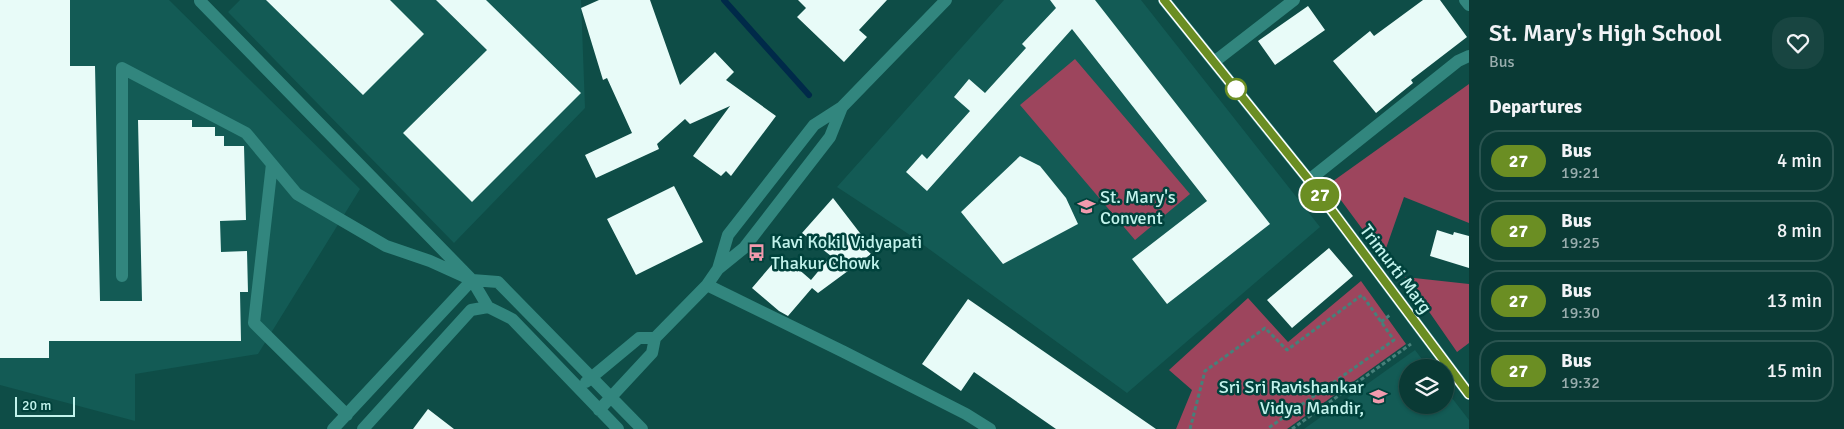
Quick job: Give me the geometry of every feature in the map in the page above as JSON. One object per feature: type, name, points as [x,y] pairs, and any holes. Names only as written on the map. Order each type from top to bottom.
[{"type":"street","points":[[200,0],[472,280],[488,308]]},
{"type":"street","points":[[718,269],[728,235],[814,125],[842,108],[946,0]]},
{"type":"street","name":"Trimurti Marg","points":[[1164,0],[1309,180],[1469,394]]},
{"type":"street","points":[[1214,62],[1294,0]]},
{"type":"street","points":[[1465,0],[1469,5]]},
{"type":"street","points":[[1309,180],[1458,61],[1469,56]]},
{"type":"street","points":[[122,276],[122,68],[246,134],[297,194],[386,246],[430,261],[472,280],[498,282],[642,429]]},
{"type":"street","points":[[599,410],[652,353],[655,338],[707,285],[718,269],[744,248],[830,137],[842,108]]},
{"type":"street","points":[[272,164],[254,323],[367,425],[471,310],[488,308],[512,319],[618,429]]},
{"type":"street","points":[[773,178],[789,191]]},
{"type":"street","points":[[333,429],[472,280]]},
{"type":"street","points":[[707,285],[966,414],[990,429]]},
{"type":"street","points":[[526,334],[538,322]]},
{"type":"street","points":[[579,388],[639,338],[655,338]]},
{"type":"path","points":[[1190,429],[1205,371],[1265,328],[1287,350],[1362,295],[1394,340],[1267,429]]},
{"type":"path","points":[[1292,429],[1424,335]]},
{"type":"shaded area","points":[[0,0],[169,0],[360,189],[258,354],[135,374],[135,421],[0,385]]},
{"type":"shaded area","points":[[240,0],[581,0],[585,108],[454,243],[228,12]]},
{"type":"shaded area","name":"St. Mary's Convent","points":[[1004,0],[1141,0],[1320,227],[1127,393],[907,233],[837,187]]},
{"type":"shaded area","points":[[1075,59],[1190,194],[1135,240],[1020,105]]},
{"type":"shaded area","points":[[1469,84],[1469,223],[1404,197],[1383,257],[1329,184]]},
{"type":"shaded area","points":[[1405,277],[1469,284],[1469,343],[1457,352]]},
{"type":"shaded area","points":[[1361,281],[1406,344],[1287,429],[1176,429],[1192,390],[1169,370],[1248,298],[1288,342]]},
{"type":"shaded area","name":"Sri Sri Ravishankar Vidya Mandir,","points":[[1415,350],[1422,359],[1402,359]]},
{"type":"shaded area","name":"Sri Sri Ravishankar Vidya Mandir,","points":[[1399,361],[1399,414],[1454,414],[1454,401],[1469,420],[1469,429],[1304,429]]},
{"type":"building","points":[[0,0],[70,0],[70,66],[95,66],[100,301],[142,301],[138,120],[192,120],[192,127],[215,127],[215,136],[224,136],[224,146],[244,146],[246,220],[220,221],[221,252],[247,251],[248,292],[240,292],[241,341],[49,341],[49,358],[0,358]]},
{"type":"building","points":[[266,0],[390,0],[424,34],[363,95]]},
{"type":"building","points":[[436,0],[486,0],[581,93],[472,202],[403,133],[487,50]]},
{"type":"building","points":[[599,0],[650,0],[680,85],[715,52],[734,72],[726,80],[776,116],[731,176],[726,171],[721,176],[693,156],[730,106],[690,124],[685,119],[657,144],[659,149],[596,178],[585,155],[632,133],[607,78],[603,80],[581,8]]},
{"type":"building","points":[[798,0],[887,0],[859,30],[867,37],[844,62],[797,17],[806,8]]},
{"type":"building","points":[[1050,0],[1095,0],[1270,224],[1167,304],[1132,259],[1207,201],[1072,29],[927,191],[906,172],[922,154],[927,159],[970,111],[954,97],[969,79],[985,93],[1026,48],[1022,44],[1056,8]]},
{"type":"building","points":[[1423,0],[1440,0],[1467,37],[1411,80],[1413,83],[1376,113],[1333,61],[1370,31],[1374,36]]},
{"type":"building","points":[[1308,6],[1325,30],[1275,65],[1258,41]]},
{"type":"building","points":[[1020,156],[1040,166],[1066,198],[1078,224],[1003,264],[961,212]]},
{"type":"building","points":[[674,186],[703,242],[636,275],[607,219]]},
{"type":"building","points":[[833,198],[863,237],[860,244],[871,254],[818,293],[812,288],[788,316],[779,311],[752,288],[781,254],[811,280],[831,256],[802,233]]},
{"type":"building","points":[[1437,230],[1453,235],[1454,232],[1469,236],[1469,268],[1430,256]]},
{"type":"building","points":[[1329,248],[1353,276],[1292,328],[1267,300]]},
{"type":"building","points":[[968,299],[1156,429],[1056,429],[974,372],[961,391],[922,364]]},
{"type":"building","points":[[428,409],[454,429],[413,429]]},
{"type":"waterway","points":[[724,0],[809,95]]},
{"type":"bus line","name":"27","points":[[1164,0],[1309,180],[1469,394]]},
{"type":"place","name":"St. Mary's Convent","points":[[1086,207]]},
{"type":"place","name":"Kavi Kokil Vidyapati Thakur Chowk","points":[[757,252]]},
{"type":"place","name":"Sri Sri Ravishankar Vidya Mandir,","points":[[1378,397]]}]
